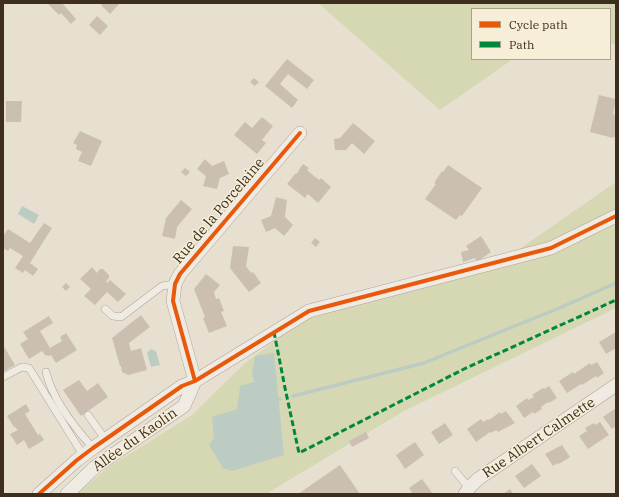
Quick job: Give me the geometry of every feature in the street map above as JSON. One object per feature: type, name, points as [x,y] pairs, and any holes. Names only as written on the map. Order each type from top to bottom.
[{"type":"street","name":"Rue de la Porcelaine","points":[[195,381],[173,301],[175,284],[180,274],[300,133]]},
{"type":"street","points":[[39,494],[88,451],[182,386],[195,381],[309,311],[551,248],[616,216]]},
{"type":"street","name":"Allée du Kaolin","points":[[68,494],[95,467],[184,406],[195,381]]},
{"type":"street","name":"Rue Albert Calmette","points":[[467,491],[478,479],[616,385]]},
{"type":"lane","points":[[105,308],[113,316],[121,317],[162,286],[175,284]]},
{"type":"lane","points":[[3,377],[22,367],[28,368],[88,451]]},
{"type":"lane","points":[[46,372],[52,388],[88,451]]},
{"type":"lane","points":[[88,415],[105,439]]},
{"type":"lane","points":[[455,471],[467,491]]},
{"type":"green space","points":[[318,3],[616,3],[616,44],[611,43],[611,8],[471,8],[471,60],[512,60],[440,110]]},
{"type":"green space","points":[[616,182],[616,308],[404,411],[266,494],[77,494],[107,468],[192,415],[245,363],[284,334],[283,327],[518,250]]},
{"type":"shaded area","points":[[22,206],[39,215],[34,224],[18,214]]},
{"type":"shaded area","points":[[151,349],[156,351],[160,365],[151,367],[147,353]]},
{"type":"shaded area","points":[[274,353],[284,455],[232,471],[223,468],[209,445],[214,438],[212,417],[237,409],[240,386],[254,382],[252,374],[255,356]]},
{"type":"building","points":[[47,3],[62,3],[76,19],[71,24],[61,13],[59,15]]},
{"type":"building","points":[[103,3],[120,3],[110,14],[101,5]]},
{"type":"building","points":[[97,16],[108,26],[100,35],[89,25]]},
{"type":"building","points":[[287,59],[314,80],[307,89],[288,74],[280,84],[298,100],[292,108],[265,86]]},
{"type":"building","points":[[254,78],[259,82],[255,86],[250,82]]},
{"type":"building","points":[[599,95],[616,99],[613,114],[616,115],[616,138],[590,132]]},
{"type":"building","points":[[6,101],[22,101],[21,122],[6,122]]},
{"type":"building","points":[[262,117],[273,126],[262,140],[266,143],[257,154],[234,135],[245,122],[252,128]]},
{"type":"building","points":[[353,123],[375,141],[364,154],[352,143],[346,150],[335,150],[334,139],[340,138]]},
{"type":"building","points":[[80,131],[102,141],[91,166],[78,161],[82,152],[76,149],[77,145],[73,143]]},
{"type":"building","points":[[205,159],[212,166],[224,161],[229,174],[220,178],[217,189],[203,186],[206,176],[197,169]]},
{"type":"building","points":[[303,164],[309,168],[307,170],[319,180],[321,178],[331,187],[318,203],[308,194],[305,198],[287,184],[299,171]]},
{"type":"building","points":[[448,165],[482,188],[462,216],[460,215],[456,220],[425,199],[436,184],[434,183],[442,171],[443,172]]},
{"type":"building","points":[[185,168],[190,172],[186,176],[181,172]]},
{"type":"building","points":[[276,197],[287,200],[285,217],[293,225],[284,236],[275,228],[266,232],[261,220],[271,216]]},
{"type":"building","points":[[181,200],[192,209],[177,227],[175,239],[162,236],[166,218]]},
{"type":"building","points":[[44,223],[52,228],[30,263],[38,269],[33,276],[25,270],[23,273],[15,268],[23,256],[10,248],[8,251],[3,248],[3,236],[8,229],[30,243]]},
{"type":"building","points":[[481,236],[491,252],[477,262],[475,258],[463,262],[461,252],[469,250],[466,246]]},
{"type":"building","points":[[315,238],[320,242],[316,247],[311,243]]},
{"type":"building","points":[[233,246],[249,247],[246,266],[251,273],[253,272],[261,283],[249,292],[230,268]]},
{"type":"building","points":[[92,267],[97,273],[100,269],[103,269],[109,275],[109,278],[106,281],[107,283],[110,280],[126,294],[118,302],[107,292],[95,305],[84,296],[91,289],[80,279]]},
{"type":"building","points":[[206,274],[220,285],[214,292],[216,299],[219,298],[224,311],[221,312],[227,326],[209,333],[203,318],[205,317],[194,289]]},
{"type":"building","points":[[66,283],[70,287],[66,291],[62,287]]},
{"type":"building","points":[[141,315],[150,327],[129,343],[131,351],[141,348],[147,370],[128,375],[122,372],[112,338]]},
{"type":"building","points":[[49,316],[53,323],[40,331],[50,348],[62,341],[60,337],[66,333],[77,350],[56,363],[51,355],[45,355],[42,351],[29,359],[20,344],[28,339],[23,332]]},
{"type":"building","points":[[616,332],[616,348],[606,354],[599,342]]},
{"type":"building","points":[[3,345],[15,365],[3,372]]},
{"type":"building","points":[[597,362],[604,373],[597,378],[596,376],[582,385],[581,384],[567,393],[559,381],[573,372],[574,374],[590,363],[591,365]]},
{"type":"building","points":[[79,380],[87,391],[98,383],[108,397],[81,416],[63,390]]},
{"type":"building","points":[[549,386],[557,398],[549,403],[548,402],[541,407],[542,409],[534,414],[533,412],[524,418],[516,406],[527,398],[528,400],[534,397],[532,395]]},
{"type":"building","points":[[26,404],[30,411],[25,414],[38,435],[40,434],[44,440],[29,449],[24,440],[17,445],[10,434],[18,430],[14,427],[7,416]]},
{"type":"building","points":[[616,408],[616,426],[612,429],[603,417]]},
{"type":"building","points":[[506,411],[515,423],[498,432],[496,430],[491,433],[490,432],[476,442],[467,429],[481,419],[483,422],[488,419],[489,420],[500,412],[501,414]]},
{"type":"building","points":[[600,422],[609,435],[588,449],[579,436],[587,431],[585,428],[594,423],[595,425]]},
{"type":"building","points":[[445,423],[453,435],[439,444],[431,432]]},
{"type":"building","points":[[366,432],[369,438],[352,447],[349,441]]},
{"type":"building","points":[[415,442],[424,455],[405,469],[396,455]]},
{"type":"building","points":[[562,445],[570,457],[553,466],[545,454]]},
{"type":"building","points":[[532,464],[541,476],[524,488],[515,476]]},
{"type":"building","points":[[340,465],[360,494],[298,494]]},
{"type":"building","points":[[422,479],[433,494],[413,494],[409,488]]},
{"type":"building","points":[[510,489],[513,494],[503,494]]},
{"type":"waterway","points":[[293,396],[424,363],[564,306],[616,283]]},
{"type":"marked path","points":[[274,332],[299,453],[464,369],[616,300]]},
{"type":"cycle path","points":[[195,381],[173,301],[175,284],[180,274],[300,133]]},
{"type":"cycle path","points":[[39,494],[77,460],[182,386],[195,381],[309,311],[551,248],[616,216]]}]
